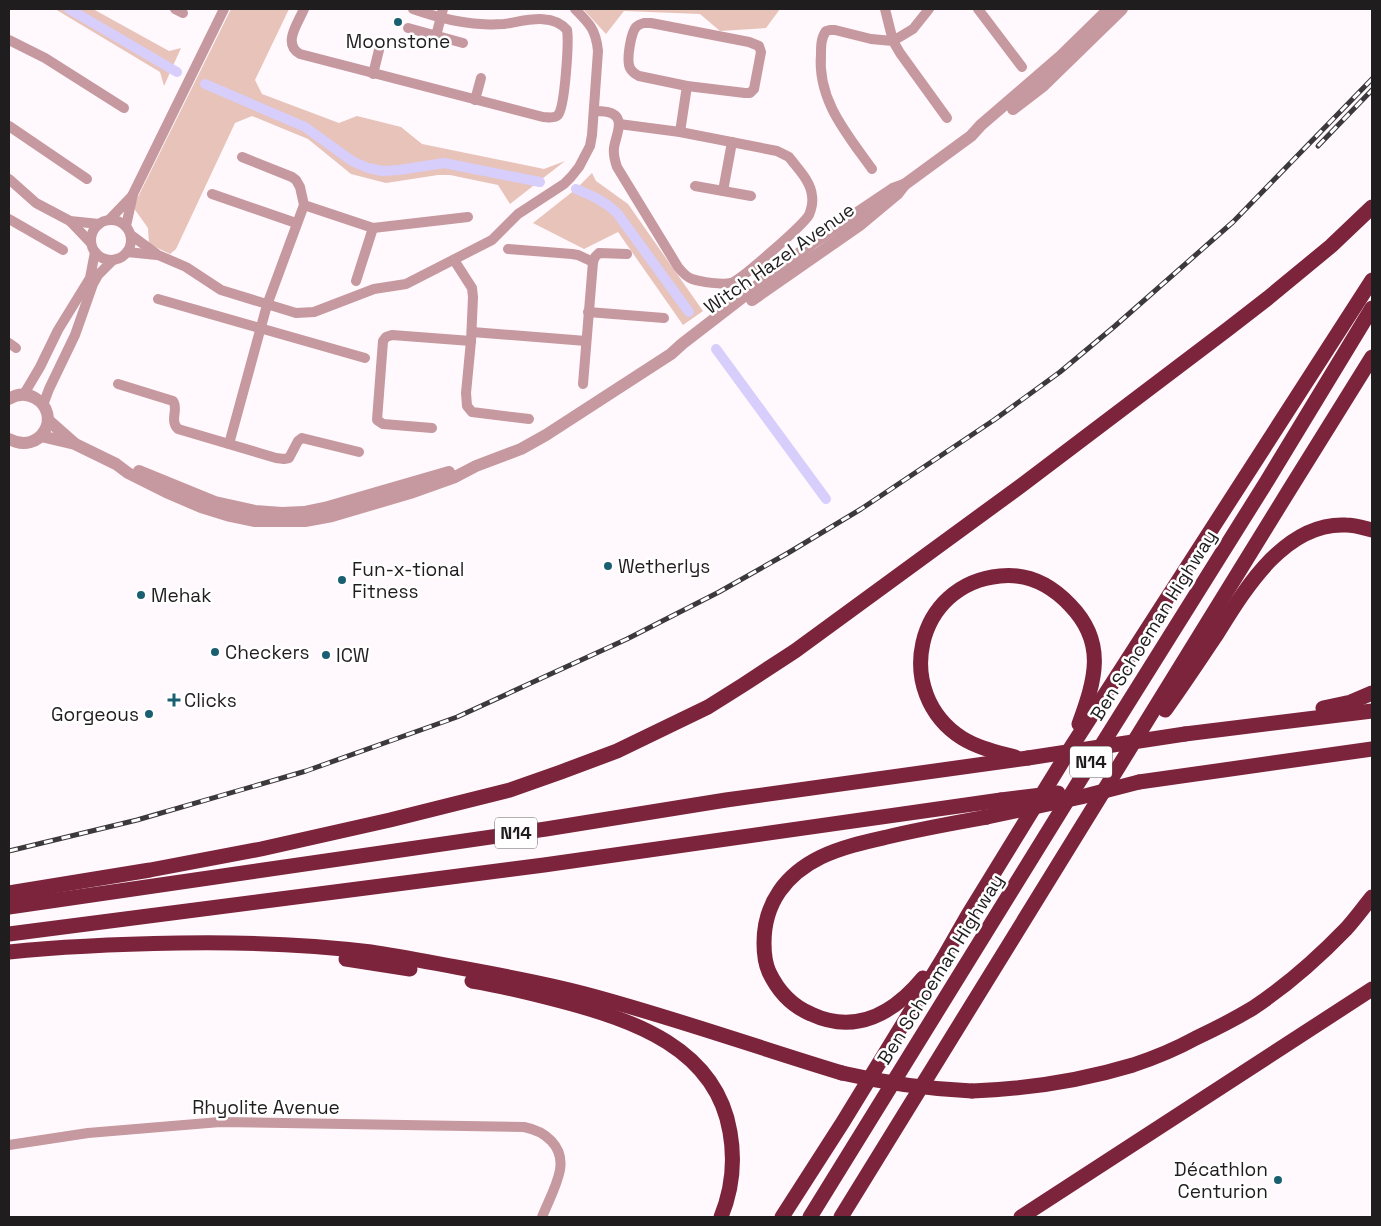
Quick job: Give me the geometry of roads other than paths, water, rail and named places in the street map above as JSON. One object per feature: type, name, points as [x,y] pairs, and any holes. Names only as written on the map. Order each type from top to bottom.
[{"type":"highway","points":[[9,893],[150,870],[261,848],[390,820],[510,790],[617,751],[691,715],[743,685],[795,651],[1022,484],[1254,308],[1331,246],[1372,207]]},
{"type":"highway","points":[[782,1217],[927,986],[968,915],[1070,749],[1372,280]]},
{"type":"highway","name":"Ben Schoeman Highway","points":[[810,1217],[1267,481],[1372,308]]},
{"type":"highway","name":"N14","points":[[841,1217],[1372,357]]},
{"type":"highway","points":[[1091,813],[1173,699],[1248,586],[1276,554],[1302,536],[1331,526],[1344,525],[1372,530]]},
{"type":"highway","points":[[1026,758],[974,745],[950,730],[928,700],[923,684],[921,654],[923,641],[934,616],[943,603],[963,586],[976,580],[1018,575],[1043,583],[1064,598],[1075,610],[1088,631],[1094,649],[1096,664],[1094,679],[1070,749]]},
{"type":"highway","points":[[1224,729],[1351,702],[1372,693]]},
{"type":"highway","name":"N14","points":[[9,907],[546,829],[726,800],[1185,734],[1372,711]]},
{"type":"highway","name":"N14","points":[[9,934],[544,865],[1372,749]]},
{"type":"highway","points":[[968,915],[922,979],[907,995],[892,1007],[862,1021],[832,1022],[819,1018],[794,1005],[775,984],[765,960],[764,931],[769,907],[784,885],[808,865],[829,853],[860,843],[1080,797],[1139,782]]},
{"type":"highway","points":[[9,952],[108,944],[236,943],[303,945],[372,952],[515,978],[582,993],[648,1011],[788,1057],[873,1080],[934,1089],[1006,1090],[1040,1086],[1134,1064],[1179,1047],[1218,1027],[1253,1008],[1314,960],[1346,928],[1372,897]]},
{"type":"highway","points":[[236,943],[370,963],[519,990],[611,1015],[657,1035],[674,1045],[692,1060],[704,1073],[722,1104],[732,1144],[732,1162],[730,1185],[721,1217]]},
{"type":"highway","points":[[1022,1217],[1372,989]]},
{"type":"street","points":[[70,222],[98,224],[110,219],[134,194],[224,9]]},
{"type":"street","points":[[304,9],[291,39],[291,45],[296,52],[307,57],[543,117],[550,118],[558,115],[563,101],[568,40],[567,30],[560,24],[545,19],[531,19],[503,24],[482,24],[414,9]]},
{"type":"street","points":[[110,219],[119,221],[158,255],[186,268],[221,290],[296,314],[314,312],[374,289],[406,284],[492,240],[518,214],[564,184],[586,155],[592,135],[597,69],[597,40],[594,30],[575,9]]},
{"type":"street","points":[[885,9],[893,41],[947,118]]},
{"type":"street","points":[[872,169],[831,109],[820,73],[822,41],[826,31],[830,30],[871,39],[893,41],[913,29],[929,9]]},
{"type":"street","points":[[978,9],[1022,67]]},
{"type":"street","name":"Witch Hazel Avenue","points":[[41,436],[75,444],[116,464],[128,466],[223,504],[255,511],[282,512],[304,512],[328,507],[434,475],[476,466],[521,449],[546,435],[671,354],[689,338],[825,234],[894,189],[904,185],[971,136],[981,125],[1061,56],[1109,9]]},
{"type":"street","name":"Witch Hazel Avenue","points":[[971,136],[985,130],[1043,86],[1122,9]]},
{"type":"street","points":[[436,36],[442,14]]},
{"type":"street","points":[[651,23],[749,42],[761,48],[756,86],[750,92],[687,86],[639,76],[632,72],[628,64],[628,56],[637,26],[651,23]]},
{"type":"street","points":[[408,28],[463,43]]},
{"type":"street","points":[[9,40],[45,58],[124,108]]},
{"type":"street","points":[[373,74],[379,50]]},
{"type":"street","points":[[475,100],[481,78]]},
{"type":"street","points":[[680,132],[687,86]]},
{"type":"street","points":[[594,111],[612,113],[616,117],[619,124],[614,150],[614,159],[617,167],[678,267],[692,279],[720,284],[729,284],[736,281],[801,224],[810,213],[812,204],[810,186],[789,157],[777,151],[680,132],[619,124]]},
{"type":"street","points":[[9,126],[87,179]]},
{"type":"street","points":[[723,191],[732,142]]},
{"type":"street","points":[[229,444],[267,305],[304,205],[300,187],[296,180],[242,157]]},
{"type":"street","points":[[9,179],[36,203],[70,222],[103,258],[113,260]]},
{"type":"street","points":[[695,186],[751,196]]},
{"type":"street","points":[[43,405],[75,335],[93,284],[98,275],[113,260],[123,256],[130,247],[129,231],[134,194]]},
{"type":"street","points":[[212,194],[296,223]]},
{"type":"street","points":[[304,205],[373,228],[468,217]]},
{"type":"street","points":[[9,219],[63,250]]},
{"type":"street","points":[[24,394],[63,322],[90,278],[93,248],[92,232],[98,224]]},
{"type":"street","points":[[356,281],[373,228]]},
{"type":"street","points":[[508,249],[572,254],[593,262]]},
{"type":"street","points":[[127,252],[158,255]]},
{"type":"street","points":[[583,384],[593,262],[599,253],[627,254]]},
{"type":"street","points":[[454,260],[473,292],[472,336],[466,401],[468,409],[472,412],[528,419]]},
{"type":"street","points":[[158,299],[365,358]]},
{"type":"street","points":[[588,312],[664,318]]},
{"type":"street","points":[[432,428],[383,424],[377,420],[383,341],[386,337],[392,335],[472,336],[586,341]]},
{"type":"street","points":[[118,384],[173,401],[176,405],[174,422],[176,427],[229,444],[284,459],[289,458],[298,441],[302,438],[358,452]]},
{"type":"street","points":[[9,399],[24,394],[32,396],[43,405],[48,415],[45,431],[36,440],[23,444],[9,439]]},
{"type":"street","name":"Witch Hazel Avenue","points":[[48,420],[75,444]]},
{"type":"street","name":"Rhyolite Avenue","points":[[9,1145],[88,1134],[220,1122],[524,1127],[544,1134],[554,1144],[559,1157],[560,1170],[542,1217]]},
{"type":"waterway","points":[[69,9],[177,72]]},
{"type":"waterway","points":[[205,84],[305,127],[352,161],[368,168],[383,171],[399,170],[444,163],[540,182]]},
{"type":"waterway","points":[[576,189],[603,202],[617,213],[689,312]]},
{"type":"waterway","points":[[716,349],[826,499]]},
{"type":"railway","points":[[9,851],[137,820],[306,771],[457,717],[627,639],[719,592],[788,553],[861,509],[994,420],[1060,372],[1233,222],[1372,79]]},
{"type":"railway","points":[[1318,146],[1372,90]]},
{"type":"place","name":"Moonstone","points":[[398,22]]},
{"type":"place","name":"Wetherlys","points":[[608,566]]},
{"type":"place","name":"Fun-x-tional Fitness","points":[[342,580]]},
{"type":"place","name":"Mehak","points":[[141,595]]},
{"type":"place","name":"Checkers","points":[[215,652]]},
{"type":"place","name":"ICW","points":[[326,655]]},
{"type":"place","name":"Clicks","points":[[174,700]]},
{"type":"place","name":"Gorgeous","points":[[149,714]]},
{"type":"place","name":"Décathlon Centurion","points":[[1278,1180]]}]
